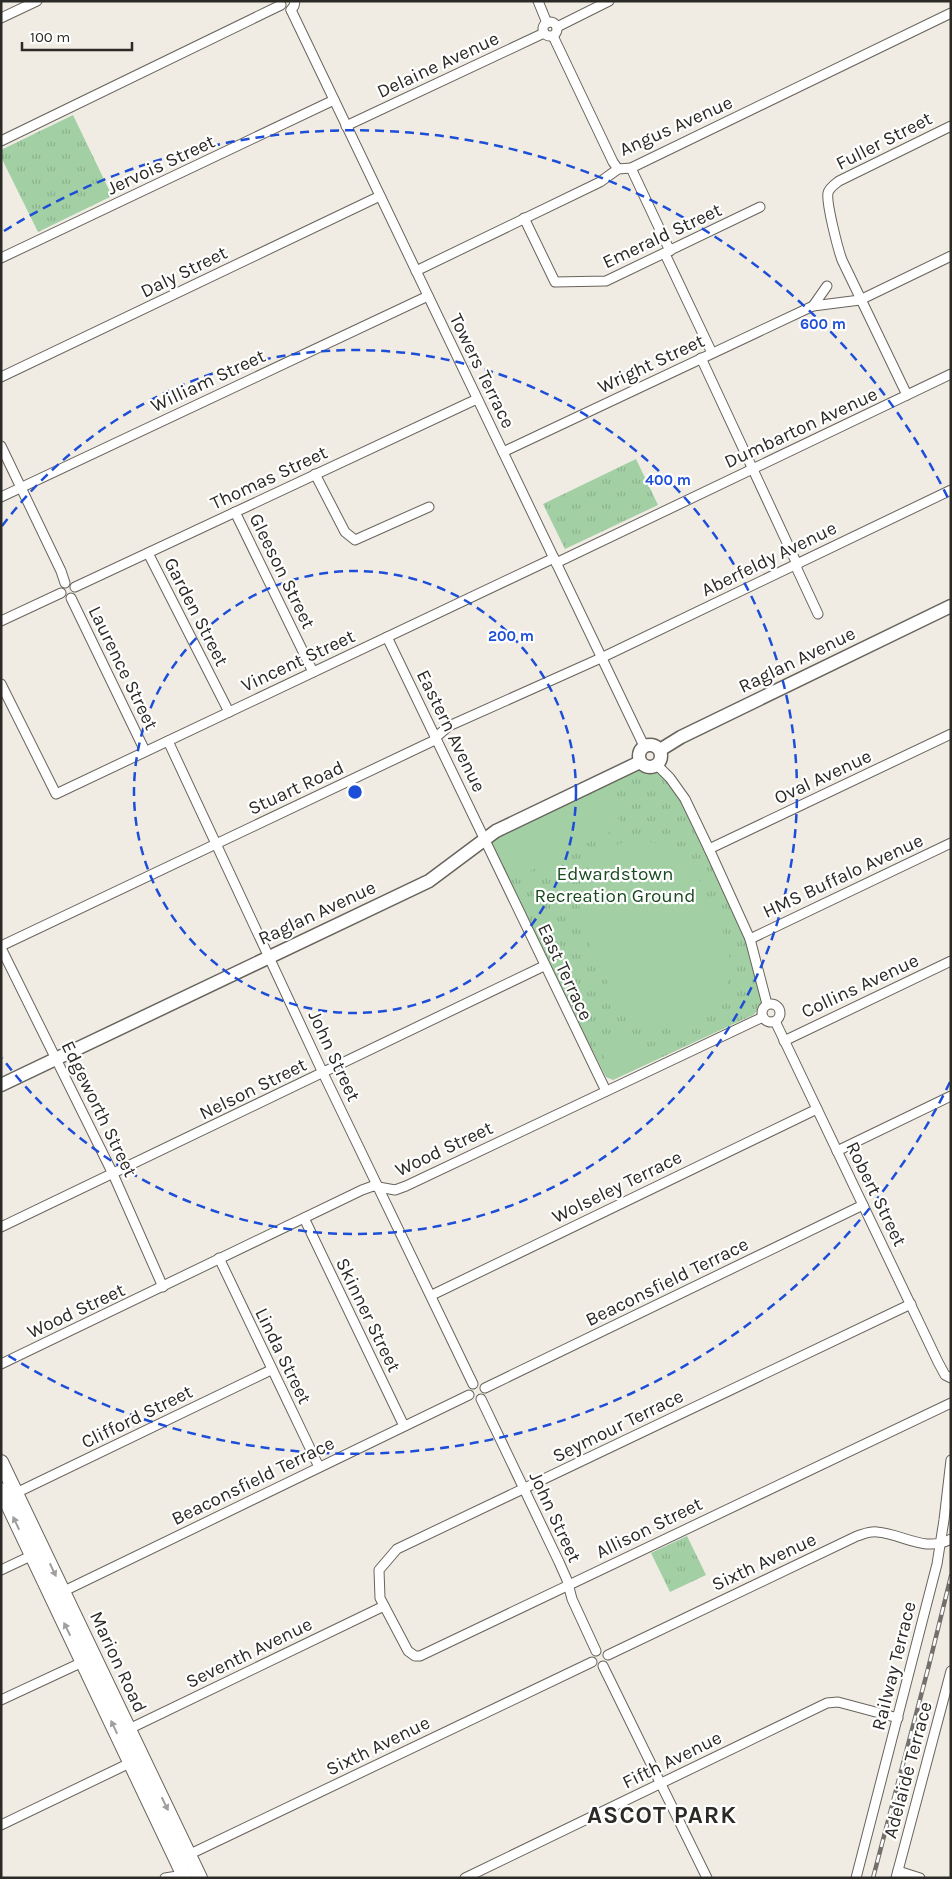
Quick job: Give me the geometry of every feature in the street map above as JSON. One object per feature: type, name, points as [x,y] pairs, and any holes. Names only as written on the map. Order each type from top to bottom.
[{"type":"main road","name":"Marion Road","points":[[1,1462],[16,1493],[38,1552],[57,1594],[183,1857],[200,1878]]},
{"type":"main road","name":"Marion Road","points":[[1,1489],[38,1552]]},
{"type":"main road","points":[[1,1489],[16,1493]]},
{"type":"main road","name":"Marion Road","points":[[89,1659],[129,1729],[137,1760]]},
{"type":"main road","name":"Marion Road","points":[[183,1857],[184,1876]]},
{"type":"street","points":[[1,18],[37,1]]},
{"type":"street","points":[[538,1],[547,23]]},
{"type":"street","points":[[557,27],[609,1]]},
{"type":"street","points":[[1,140],[281,3],[286,10],[293,5]]},
{"type":"street","name":"Towers Terrace","points":[[293,5],[346,126],[644,746]]},
{"type":"street","name":"Angus Avenue","points":[[416,271],[600,182],[618,169],[631,168],[951,13]]},
{"type":"street","points":[[557,27],[552,22],[547,23],[543,28],[549,35],[618,169]]},
{"type":"street","points":[[549,35],[556,33],[557,27]]},
{"type":"street","name":"Delaine Avenue","points":[[346,126],[549,35]]},
{"type":"street","name":"Jervois Street","points":[[1,258],[334,100]]},
{"type":"street","name":"Fuller Street","points":[[907,396],[842,260],[835,241],[828,194],[832,186],[839,181],[951,126]]},
{"type":"street","points":[[631,168],[712,353]]},
{"type":"street","name":"Daly Street","points":[[1,377],[380,196]]},
{"type":"street","name":"Emerald Street","points":[[524,218],[555,282],[606,282],[760,207]]},
{"type":"street","name":"Wright Street","points":[[503,452],[813,306],[860,300],[951,256]]},
{"type":"street","points":[[813,306],[827,286]]},
{"type":"street","name":"William Street","points":[[1,496],[428,296]]},
{"type":"street","points":[[701,358],[797,564],[796,569],[818,614]]},
{"type":"street","name":"Dumbarton Avenue","points":[[555,561],[951,374]]},
{"type":"street","name":"Thomas Street","points":[[75,587],[477,399]]},
{"type":"street","points":[[1,446],[65,583]]},
{"type":"street","points":[[316,474],[345,532],[355,540],[429,507]]},
{"type":"street","name":"Aberfeldy Avenue","points":[[601,658],[951,490]]},
{"type":"street","name":"Gleeson Street","points":[[235,512],[313,672]]},
{"type":"street","name":"Garden Street","points":[[148,553],[229,712]]},
{"type":"street","name":"Vincent Street","points":[[1,684],[56,794],[313,672],[555,561]]},
{"type":"street","points":[[65,583],[72,583],[75,587],[76,592],[71,598],[65,598],[60,593],[60,587],[65,583]]},
{"type":"street","points":[[1,622],[60,593]]},
{"type":"street","name":"Laurence Street","points":[[71,598],[145,752]]},
{"type":"street","name":"Raglan Avenue","points":[[660,750],[682,737],[951,606]]},
{"type":"street","name":"Eastern Avenue","points":[[388,637],[484,839]]},
{"type":"street","name":"Stuart Road","points":[[1,947],[435,740],[449,726],[601,658]]},
{"type":"street","name":"Oval Avenue","points":[[709,849],[951,734]]},
{"type":"street","name":"John Street","points":[[168,741],[323,1072],[432,1295],[473,1384]]},
{"type":"street","points":[[652,745],[660,750],[661,758],[657,765],[650,768],[640,762],[639,754],[644,746],[652,745]]},
{"type":"street","name":"Raglan Avenue","points":[[1,1085],[429,881],[496,832],[640,762]]},
{"type":"street","points":[[657,765],[670,778],[685,799],[709,849],[750,939],[767,1004]]},
{"type":"street","name":"East Terrace","points":[[484,839],[606,1091]]},
{"type":"street","name":"HMS Buffalo Avenue","points":[[750,939],[951,843]]},
{"type":"street","name":"Edgeworth Street","points":[[1,947],[113,1174],[163,1287]]},
{"type":"street","name":"Collins Avenue","points":[[784,1041],[951,962]]},
{"type":"street","name":"Nelson Street","points":[[1,1227],[544,966]]},
{"type":"street","points":[[767,1004],[774,1004],[780,1009],[780,1016],[775,1021],[768,1021],[763,1017],[762,1010],[767,1004]]},
{"type":"street","name":"Wood Street","points":[[1,1364],[362,1190],[373,1186],[391,1190],[401,1188],[763,1017]]},
{"type":"street","name":"Robert Street","points":[[775,1021],[944,1373],[951,1378]]},
{"type":"street","points":[[837,1151],[951,1096]]},
{"type":"street","name":"Wolseley Terrace","points":[[432,1295],[817,1109]]},
{"type":"street","name":"Beaconsfield Terrace","points":[[485,1388],[863,1205]]},
{"type":"street","name":"Skinner Street","points":[[304,1218],[404,1426]]},
{"type":"street","name":"Linda Street","points":[[219,1258],[319,1467]]},
{"type":"street","name":"Seymour Terrace","points":[[384,1606],[379,1594],[379,1570],[392,1553],[911,1304]]},
{"type":"street","name":"Clifford Street","points":[[16,1493],[271,1370]]},
{"type":"street","points":[[473,1384],[480,1384],[485,1388],[485,1395],[481,1399],[474,1400],[469,1395],[469,1389],[473,1384]]},
{"type":"street","name":"Beaconsfield Terrace","points":[[57,1594],[469,1395]]},
{"type":"street","name":"John Street","points":[[481,1399],[559,1562],[572,1599],[596,1651]]},
{"type":"street","name":"Allison Street","points":[[384,1606],[408,1651],[415,1656],[420,1656],[951,1403]]},
{"type":"street","name":"Railway Terrace","points":[[856,1878],[898,1718],[940,1544],[951,1460]]},
{"type":"street","name":"Sixth Avenue","points":[[608,1654],[868,1532],[878,1532],[924,1544],[940,1544]]},
{"type":"street","points":[[940,1544],[951,1539]]},
{"type":"street","points":[[1,1570],[38,1552]]},
{"type":"street","name":"Seventh Avenue","points":[[129,1729],[384,1606]]},
{"type":"street","points":[[603,1650],[608,1654],[608,1661],[603,1666],[597,1666],[592,1662],[592,1656],[596,1651],[603,1650]]},
{"type":"street","points":[[1,1700],[89,1659]]},
{"type":"street","name":"Sixth Avenue","points":[[183,1857],[592,1662]]},
{"type":"street","points":[[603,1666],[707,1878]]},
{"type":"street","name":"Adelaide Terrace","points":[[897,1874],[951,1671]]},
{"type":"street","name":"Fifth Avenue","points":[[465,1878],[827,1703],[838,1702],[898,1718]]},
{"type":"street","points":[[1,1825],[137,1760]]},
{"type":"street","points":[[897,1874],[920,1878]]},
{"type":"street","points":[[167,1877],[184,1876]]},
{"type":"green space","points":[[73,115],[112,196],[38,232],[1,157],[1,150]]},
{"type":"green space","points":[[636,459],[658,505],[565,549],[543,504]]},
{"type":"green space","name":"Edwardstown Recreation Ground","points":[[639,765],[646,769],[656,768],[680,798],[748,945],[762,1006],[753,1015],[613,1080],[606,1077],[486,841]]},
{"type":"green space","points":[[603,789],[622,826],[512,880],[494,844],[496,839]]},
{"type":"green space","points":[[635,840],[662,845],[677,854],[688,864],[704,889],[725,937],[730,961],[730,973],[722,997],[703,1017],[687,1024],[665,1026],[654,1023],[643,1019],[625,1006],[607,981],[582,924],[579,898],[585,873],[591,863],[610,848]]},
{"type":"green space","points":[[629,1025],[646,1061],[614,1077],[596,1041]]},
{"type":"green space","points":[[687,1536],[706,1575],[670,1592],[651,1553]]},
{"type":"railway","points":[[873,1878],[951,1576]]},
{"type":"district","name":"ASCOT PARK","points":[[662,1815]]}]
